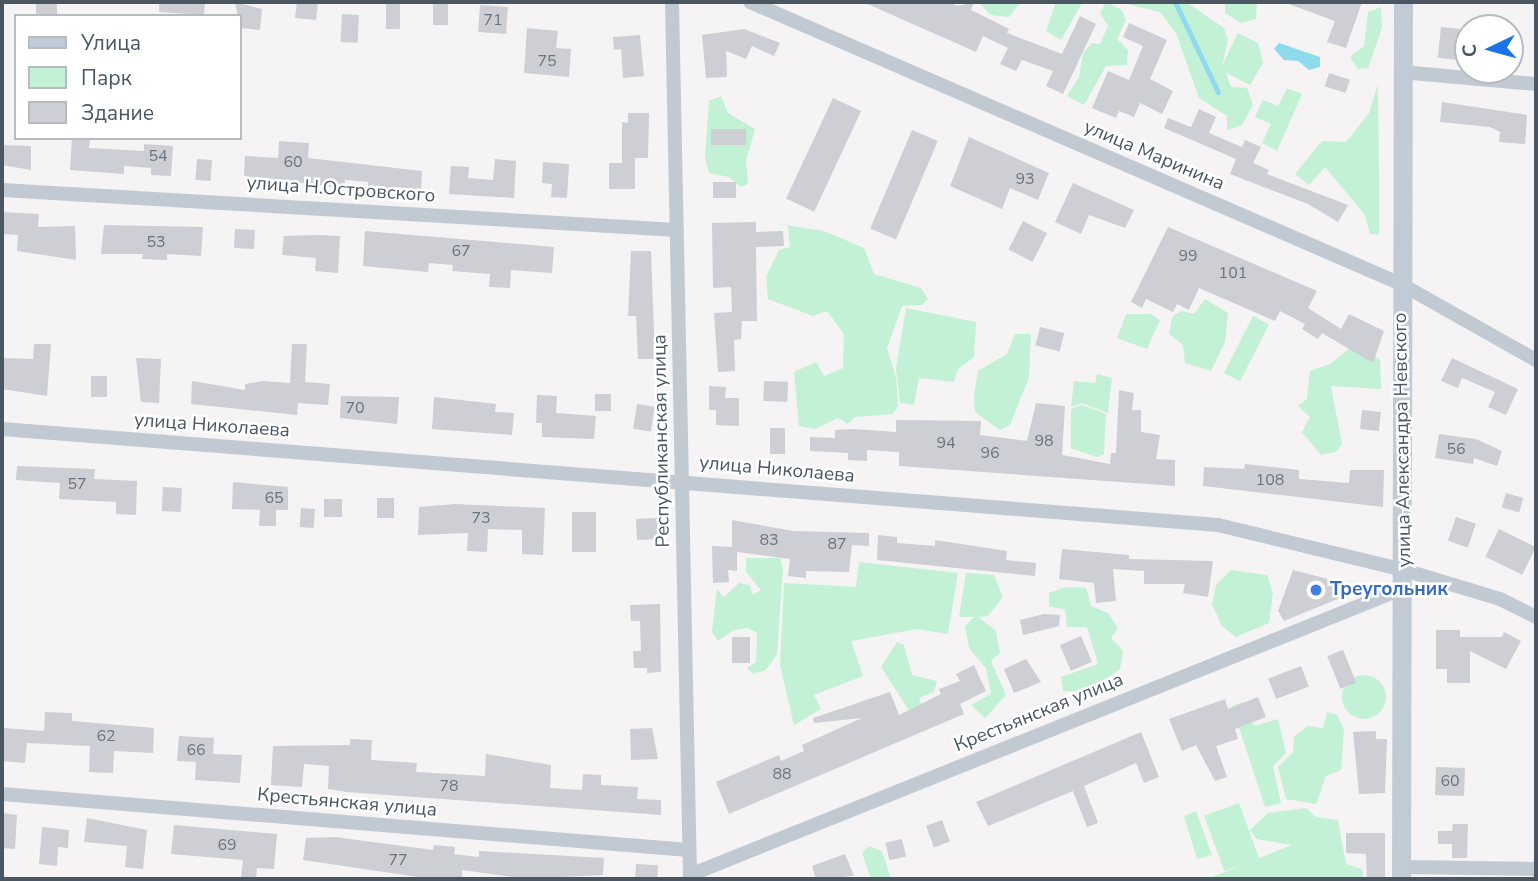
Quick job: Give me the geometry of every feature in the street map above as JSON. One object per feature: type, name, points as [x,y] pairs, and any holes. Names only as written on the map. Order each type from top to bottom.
[{"type":"main road","name":"улица Александра Невского","points":[[1401,873],[1404,579],[1401,285],[1403,2]]},
{"type":"street","name":"Республиканская улица","points":[[672,2],[690,877]]},
{"type":"street","name":"улица Маринина","points":[[750,2],[1401,285],[1536,360]]},
{"type":"street","points":[[1401,72],[1536,85]]},
{"type":"street","name":"улица Н.Островского","points":[[2,190],[677,230]]},
{"type":"street","name":"улица Николаева","points":[[2,429],[1218,525],[1404,579],[1500,599],[1536,617]]},
{"type":"street","name":"Крестьянская улица","points":[[690,877],[1404,579]]},
{"type":"street","name":"Крестьянская улица","points":[[2,794],[689,850]]},
{"type":"street","points":[[1401,873],[1536,869]]},
{"type":"green space","points":[[979,2],[1021,2],[1009,17],[990,15]]},
{"type":"green space","points":[[1056,2],[1082,3],[1061,40],[1046,31]]},
{"type":"green space","points":[[1106,2],[1122,10],[1126,20],[1117,39],[1128,50],[1127,65],[1106,66],[1084,105],[1067,96],[1079,77],[1083,53],[1092,43],[1100,44],[1108,26],[1100,13]]},
{"type":"green space","points":[[1119,2],[1186,2],[1224,28],[1228,40],[1222,66],[1238,33],[1258,43],[1263,63],[1250,85],[1226,73],[1231,87],[1247,88],[1253,105],[1242,125],[1227,130],[1227,116],[1199,98],[1176,33],[1160,12]]},
{"type":"green space","points":[[1225,2],[1257,2],[1256,19],[1241,23],[1225,13]]},
{"type":"green space","points":[[1381,7],[1382,28],[1368,68],[1358,69],[1350,57],[1364,46],[1368,12]]},
{"type":"green space","points":[[1378,84],[1379,235],[1370,234],[1365,215],[1325,167],[1309,185],[1295,174],[1322,141],[1346,142],[1369,113]]},
{"type":"green space","points":[[1287,88],[1302,94],[1277,151],[1262,143],[1271,124],[1255,117],[1263,100],[1278,106]]},
{"type":"green space","points":[[721,96],[728,113],[755,129],[746,161],[748,184],[741,187],[729,177],[709,173],[705,157],[709,101]]},
{"type":"green space","points":[[766,222],[824,231],[864,248],[874,274],[921,288],[928,299],[922,305],[902,306],[887,348],[896,377],[898,406],[893,414],[855,417],[848,424],[838,418],[815,429],[799,426],[794,372],[816,362],[824,376],[843,368],[844,334],[827,311],[813,316],[768,299],[766,277],[779,250],[790,247],[788,226]]},
{"type":"green space","points":[[1205,299],[1228,313],[1225,342],[1211,371],[1185,363],[1183,345],[1169,334],[1172,317],[1181,311],[1194,314]]},
{"type":"green space","points":[[906,308],[976,322],[974,357],[958,369],[954,382],[919,378],[914,405],[900,403],[896,368]]},
{"type":"green space","points":[[1126,314],[1150,314],[1160,320],[1147,349],[1117,338]]},
{"type":"green space","points":[[1253,316],[1269,324],[1240,381],[1224,373]]},
{"type":"green space","points":[[1015,334],[1031,334],[1029,377],[1010,425],[1000,430],[975,412],[974,395],[978,371],[1007,354]]},
{"type":"green space","points":[[1351,347],[1380,359],[1381,389],[1331,386],[1342,444],[1336,452],[1321,455],[1302,432],[1310,417],[1298,406],[1307,399],[1310,371],[1330,364]]},
{"type":"green space","points":[[1097,374],[1112,378],[1108,413],[1082,403],[1071,407],[1074,381],[1095,383]]},
{"type":"green space","points":[[1082,405],[1106,414],[1104,454],[1097,457],[1071,448],[1071,409]]},
{"type":"green space","points":[[746,558],[780,558],[783,569],[777,654],[766,670],[753,674],[747,668],[756,662],[757,633],[748,628],[734,630],[718,641],[712,632],[717,589],[724,597],[739,583],[750,585],[753,595],[761,590],[746,572]]},
{"type":"green space","points":[[859,562],[958,573],[948,634],[917,629],[851,641],[863,676],[814,695],[821,709],[794,725],[780,665],[784,583],[856,587]]},
{"type":"green space","points":[[1231,570],[1267,575],[1273,593],[1269,623],[1236,637],[1222,626],[1212,604],[1216,585]]},
{"type":"green space","points":[[966,573],[994,575],[1003,597],[988,616],[978,617],[996,631],[1000,653],[991,661],[1006,695],[985,718],[971,705],[991,694],[986,668],[969,648],[965,626],[974,617],[959,617]]},
{"type":"green space","points":[[1066,587],[1086,588],[1091,606],[1108,613],[1118,628],[1111,638],[1123,651],[1120,669],[1087,692],[1063,691],[1061,677],[1098,664],[1087,627],[1067,627],[1065,610],[1049,606],[1049,593]]},
{"type":"green space","points":[[897,642],[904,645],[912,675],[937,681],[934,692],[919,698],[929,728],[923,732],[881,667]]},
{"type":"green space","points":[[1364,675],[1373,676],[1380,681],[1385,688],[1385,706],[1380,713],[1373,718],[1364,719],[1355,718],[1348,713],[1343,706],[1342,697],[1343,688],[1348,681],[1355,676]]},
{"type":"green space","points":[[1243,702],[1254,726],[1278,719],[1286,753],[1273,766],[1281,803],[1265,807],[1232,706]]},
{"type":"green space","points":[[1327,712],[1337,715],[1344,729],[1341,770],[1326,776],[1316,804],[1286,799],[1278,767],[1293,752],[1294,737],[1308,726],[1323,728]]},
{"type":"green space","points":[[1239,803],[1259,858],[1224,871],[1204,816]]},
{"type":"green space","points":[[1306,808],[1316,817],[1338,820],[1346,864],[1362,869],[1363,879],[1207,879],[1292,845],[1256,839],[1250,830],[1268,813]]},
{"type":"green space","points":[[1196,811],[1212,855],[1197,859],[1184,816]]},
{"type":"green space","points":[[869,846],[882,851],[891,879],[871,879],[862,853]]},
{"type":"water","points":[[1279,43],[1320,57],[1320,67],[1309,70],[1298,61],[1284,60],[1274,49]]},
{"type":"building","points":[[36,2],[57,2],[57,14],[36,14]]},
{"type":"building","points":[[159,2],[205,2],[204,14],[159,12]]},
{"type":"building","points":[[235,2],[262,9],[260,30],[242,28],[242,14],[237,14]]},
{"type":"building","points":[[297,2],[318,2],[316,20],[295,18]]},
{"type":"building","points":[[386,2],[400,2],[400,29],[386,29]]},
{"type":"building","points":[[433,2],[448,2],[448,25],[433,25]]},
{"type":"building","points":[[863,2],[948,2],[958,6],[974,2],[971,10],[1009,29],[1007,33],[1062,54],[1080,16],[1096,24],[1063,94],[1046,86],[1053,71],[1022,60],[1016,71],[1000,64],[1008,48],[983,36],[976,52]]},
{"type":"building","points":[[1283,2],[1362,2],[1346,48],[1327,42],[1335,21]]},
{"type":"building","points":[[480,5],[508,7],[506,34],[478,32]]},
{"type":"building","points":[[342,14],[359,15],[358,43],[341,42]]},
{"type":"building","points":[[1129,23],[1167,40],[1150,79],[1173,91],[1162,114],[1140,103],[1134,117],[1119,111],[1116,118],[1092,108],[1108,71],[1129,80],[1143,46],[1123,37]]},
{"type":"building","points":[[1441,27],[1454,28],[1454,60],[1438,58]]},
{"type":"building","points":[[527,28],[558,31],[556,48],[571,49],[569,77],[524,73]]},
{"type":"building","points":[[744,29],[780,43],[774,56],[752,46],[746,59],[726,51],[727,77],[706,78],[702,35]]},
{"type":"building","points":[[640,35],[644,76],[623,78],[621,49],[614,50],[613,37]]},
{"type":"building","points":[[1329,73],[1350,80],[1346,93],[1325,86]]},
{"type":"building","points":[[833,98],[861,111],[814,212],[786,199]]},
{"type":"building","points":[[1442,102],[1527,115],[1525,144],[1499,142],[1500,132],[1490,127],[1440,122]]},
{"type":"building","points":[[1199,109],[1216,117],[1209,133],[1242,147],[1245,140],[1261,147],[1253,163],[1269,170],[1267,174],[1348,205],[1338,222],[1308,204],[1230,174],[1236,159],[1164,128],[1168,118],[1191,127]]},
{"type":"building","points":[[628,113],[649,113],[648,158],[635,158],[635,189],[609,189],[609,163],[622,163],[622,122],[628,123]]},
{"type":"building","points":[[711,129],[746,129],[746,145],[711,145]]},
{"type":"building","points":[[912,130],[938,141],[896,239],[870,228]]},
{"type":"building","points":[[969,137],[1049,173],[1038,200],[1010,188],[1002,209],[950,186]]},
{"type":"building","points":[[72,140],[90,140],[89,148],[144,151],[144,144],[173,146],[171,176],[151,175],[151,168],[124,166],[124,174],[70,170]]},
{"type":"building","points":[[279,141],[309,143],[308,158],[422,171],[421,191],[368,191],[368,182],[345,180],[344,188],[244,176],[245,156],[278,158]]},
{"type":"building","points":[[2,145],[31,146],[31,170],[2,165]]},
{"type":"building","points":[[197,159],[212,160],[210,181],[196,180]]},
{"type":"building","points":[[495,159],[516,161],[514,198],[449,194],[451,166],[469,167],[468,178],[493,180]]},
{"type":"building","points":[[543,162],[569,164],[567,198],[551,197],[552,184],[542,183]]},
{"type":"building","points":[[713,182],[736,182],[736,198],[713,198]]},
{"type":"building","points":[[1073,183],[1134,210],[1125,228],[1089,215],[1081,234],[1055,222]]},
{"type":"building","points":[[2,212],[39,214],[38,227],[75,226],[76,260],[17,251],[18,235],[2,234]]},
{"type":"building","points":[[1023,221],[1047,233],[1033,262],[1008,250]]},
{"type":"building","points":[[756,222],[756,232],[783,231],[784,246],[756,247],[757,321],[742,321],[741,339],[734,340],[735,371],[718,372],[714,313],[732,312],[731,287],[713,288],[712,223]]},
{"type":"building","points":[[104,225],[203,227],[201,256],[167,254],[167,260],[142,259],[143,254],[101,254]]},
{"type":"building","points":[[1168,227],[1317,291],[1308,308],[1341,329],[1349,314],[1384,331],[1373,363],[1322,333],[1318,339],[1302,329],[1305,324],[1280,311],[1275,321],[1199,288],[1189,310],[1177,304],[1173,312],[1146,299],[1142,308],[1131,302]]},
{"type":"building","points":[[235,229],[255,230],[254,249],[234,248]]},
{"type":"building","points":[[365,231],[554,247],[552,273],[511,270],[510,288],[489,287],[490,274],[452,271],[453,265],[429,263],[428,272],[363,266]]},
{"type":"building","points":[[284,236],[340,236],[338,273],[315,271],[316,258],[282,255]]},
{"type":"building","points":[[631,251],[651,251],[655,359],[638,359],[636,316],[628,316]]},
{"type":"building","points":[[1040,327],[1064,333],[1060,351],[1035,345]]},
{"type":"building","points":[[34,344],[51,344],[47,396],[2,389],[2,358],[33,359]]},
{"type":"building","points":[[292,344],[307,344],[305,382],[330,384],[328,405],[298,403],[297,415],[191,404],[192,381],[245,390],[245,384],[263,381],[290,383]]},
{"type":"building","points":[[136,358],[161,359],[159,403],[141,402]]},
{"type":"building","points":[[1452,358],[1518,389],[1506,415],[1488,407],[1495,392],[1462,378],[1458,388],[1441,381]]},
{"type":"building","points":[[91,376],[107,376],[107,397],[91,397]]},
{"type":"building","points":[[764,381],[788,382],[787,402],[763,401]]},
{"type":"building","points":[[709,386],[726,387],[725,398],[739,398],[739,426],[716,425],[716,410],[709,410]]},
{"type":"building","points":[[1119,390],[1134,393],[1132,410],[1141,410],[1141,432],[1160,435],[1156,459],[1175,460],[1175,486],[899,466],[899,452],[867,450],[867,461],[848,460],[848,453],[810,451],[810,437],[835,438],[835,430],[852,429],[896,432],[896,420],[981,421],[980,435],[1027,441],[1036,403],[1065,406],[1062,455],[1110,464],[1111,453],[1116,453]]},
{"type":"building","points":[[595,394],[611,394],[611,411],[595,411]]},
{"type":"building","points":[[537,395],[557,396],[556,413],[596,416],[594,439],[542,437],[542,423],[536,423]]},
{"type":"building","points":[[341,396],[399,397],[397,424],[340,418]]},
{"type":"building","points":[[434,397],[496,404],[495,412],[514,413],[512,435],[432,429]]},
{"type":"building","points":[[637,404],[655,407],[651,432],[633,429]]},
{"type":"building","points":[[1362,410],[1381,412],[1379,431],[1360,429]]},
{"type":"building","points":[[770,428],[785,428],[785,454],[770,454]]},
{"type":"building","points":[[1439,434],[1476,439],[1502,451],[1497,466],[1474,458],[1473,464],[1435,458]]},
{"type":"building","points":[[1245,464],[1299,470],[1299,479],[1349,483],[1350,470],[1384,470],[1383,507],[1203,486],[1204,467],[1244,469]]},
{"type":"building","points":[[17,466],[95,469],[94,479],[137,481],[136,515],[116,514],[116,502],[59,499],[60,483],[16,480]]},
{"type":"building","points":[[233,482],[288,487],[288,510],[276,510],[276,526],[259,526],[260,510],[232,509]]},
{"type":"building","points":[[163,487],[182,488],[181,512],[162,511]]},
{"type":"building","points":[[1506,493],[1523,498],[1519,512],[1502,507]]},
{"type":"building","points":[[377,498],[394,498],[394,518],[377,518]]},
{"type":"building","points":[[324,499],[342,499],[342,517],[324,517]]},
{"type":"building","points":[[455,504],[545,508],[543,555],[522,554],[522,530],[488,529],[487,552],[467,551],[468,533],[418,535],[419,507]]},
{"type":"building","points":[[301,508],[315,509],[314,528],[300,527]]},
{"type":"building","points":[[572,512],[596,512],[596,552],[572,552]]},
{"type":"building","points":[[1456,517],[1476,524],[1468,547],[1448,541]]},
{"type":"building","points":[[657,518],[658,539],[637,540],[636,519]]},
{"type":"building","points":[[732,520],[793,531],[869,533],[869,546],[852,545],[849,572],[806,571],[806,578],[788,576],[790,559],[737,552],[737,571],[728,570],[729,582],[713,583],[712,546],[732,547]]},
{"type":"building","points":[[1499,529],[1536,547],[1522,575],[1485,557]]},
{"type":"building","points":[[878,535],[897,537],[897,543],[935,546],[935,540],[1007,551],[1006,560],[1036,563],[1035,576],[877,560]]},
{"type":"building","points":[[1062,549],[1129,555],[1129,559],[1213,561],[1208,597],[1183,593],[1185,584],[1144,584],[1144,571],[1113,569],[1116,601],[1096,603],[1094,583],[1059,579]]},
{"type":"building","name":"Треугольник","points":[[1293,570],[1348,584],[1345,596],[1284,621],[1278,611]]},
{"type":"building","points":[[660,604],[661,672],[647,673],[647,668],[634,668],[633,651],[641,651],[640,621],[631,621],[630,605]]},
{"type":"building","points":[[1044,614],[1060,615],[1059,626],[1023,635],[1020,620]]},
{"type":"building","points":[[1436,630],[1460,630],[1460,637],[1502,637],[1504,632],[1521,641],[1506,669],[1470,651],[1470,683],[1447,683],[1447,669],[1436,669]]},
{"type":"building","points":[[1081,636],[1092,662],[1071,671],[1060,645]]},
{"type":"building","points":[[732,637],[750,637],[750,663],[732,663]]},
{"type":"building","points":[[1343,650],[1356,682],[1340,689],[1327,656]]},
{"type":"building","points":[[1026,659],[1041,682],[1014,693],[1004,669]]},
{"type":"building","points":[[974,665],[986,691],[960,704],[964,714],[729,814],[716,782],[779,755],[781,761],[804,751],[802,745],[862,718],[814,723],[813,718],[890,692],[899,715],[941,694],[939,689],[960,681],[956,674]]},
{"type":"building","points":[[1301,666],[1309,687],[1276,699],[1268,679]]},
{"type":"building","points":[[1258,697],[1266,717],[1235,729],[1238,739],[1216,746],[1227,777],[1215,781],[1196,745],[1182,751],[1169,719],[1225,699],[1228,709]]},
{"type":"building","points":[[45,712],[72,713],[72,721],[154,728],[153,753],[114,751],[113,773],[89,772],[90,746],[27,743],[25,763],[2,761],[3,728],[44,731]]},
{"type":"building","points":[[652,728],[658,759],[631,760],[630,729]]},
{"type":"building","points":[[1376,731],[1376,739],[1387,739],[1385,793],[1359,794],[1353,732]]},
{"type":"building","points":[[1141,732],[1159,777],[1144,783],[1136,763],[1084,786],[1098,823],[1087,827],[1073,791],[988,826],[976,802]]},
{"type":"building","points":[[179,736],[214,738],[213,754],[242,755],[240,783],[195,780],[196,762],[177,761]]},
{"type":"building","points":[[350,739],[372,740],[371,760],[417,763],[416,772],[485,776],[486,754],[551,765],[550,788],[582,790],[583,774],[601,775],[601,785],[638,787],[637,799],[661,800],[661,815],[347,792],[328,789],[329,766],[304,764],[302,787],[271,785],[273,746],[350,745]]},
{"type":"building","points":[[1436,767],[1465,768],[1464,796],[1435,795]]},
{"type":"building","points":[[2,813],[17,815],[15,849],[2,848]]},
{"type":"building","points":[[87,818],[147,830],[143,869],[125,867],[127,846],[84,842]]},
{"type":"building","points":[[942,820],[950,842],[934,847],[926,826]]},
{"type":"building","points":[[1453,824],[1468,824],[1467,858],[1452,858],[1452,844],[1438,844],[1438,831],[1452,831]]},
{"type":"building","points":[[174,825],[277,834],[274,869],[257,868],[256,879],[241,878],[243,860],[171,854]]},
{"type":"building","points":[[42,827],[69,830],[68,848],[58,847],[57,866],[39,864]]},
{"type":"building","points":[[1346,833],[1385,833],[1385,878],[1367,879],[1366,854],[1346,853]]},
{"type":"building","points":[[335,837],[433,850],[434,845],[455,847],[454,854],[479,857],[479,851],[604,858],[603,875],[525,879],[462,870],[462,877],[431,879],[303,860],[306,838]]},
{"type":"building","points":[[902,839],[906,857],[889,860],[885,843]]},
{"type":"building","points":[[845,854],[854,876],[816,879],[812,866]]},
{"type":"building","points":[[636,864],[658,865],[657,879],[635,879]]},
{"type":"waterway","points":[[1175,2],[1218,92]]},
{"type":"place","name":"Треугольник","points":[[1316,590]]}]
